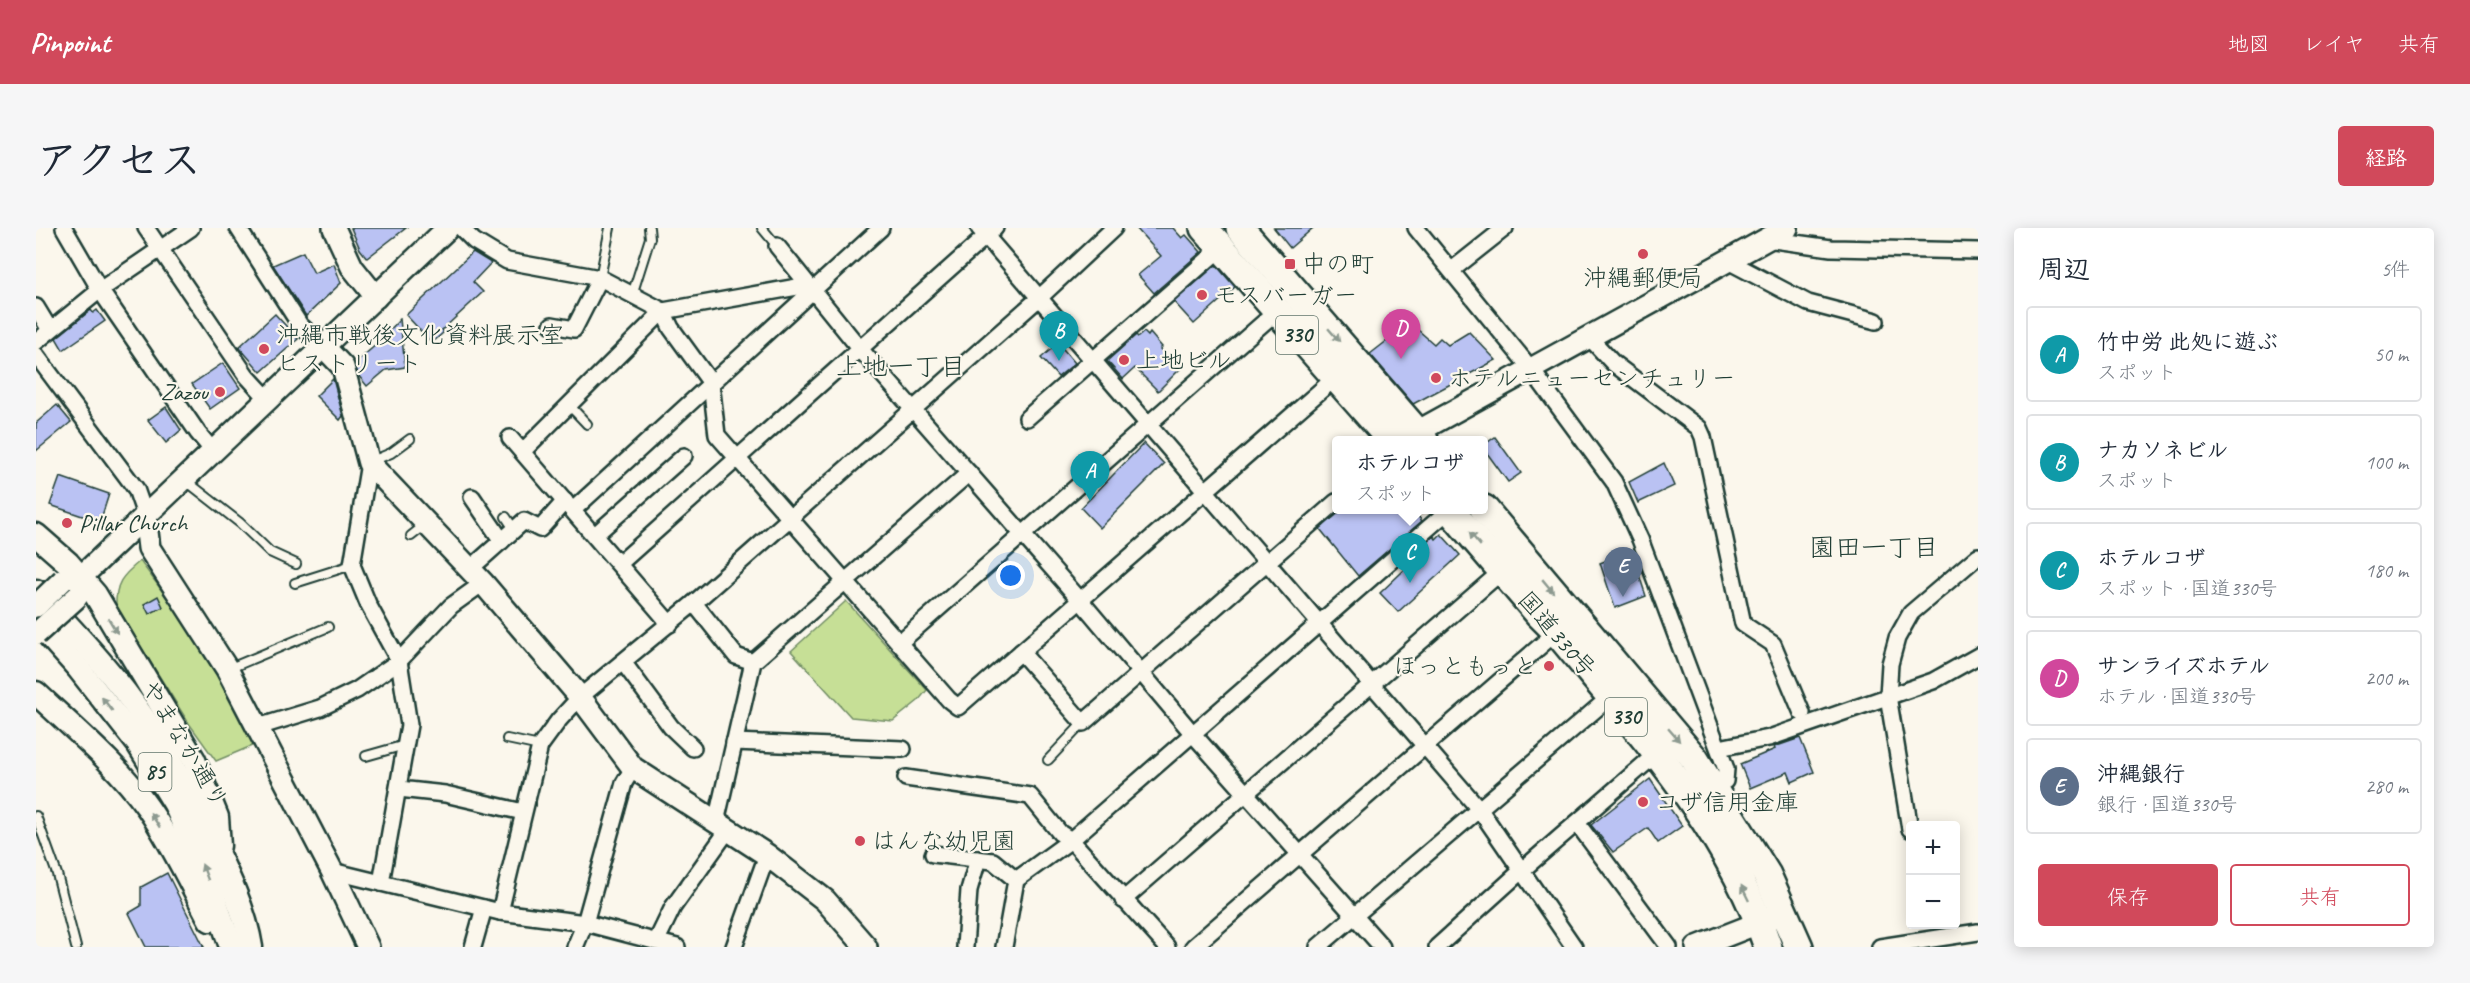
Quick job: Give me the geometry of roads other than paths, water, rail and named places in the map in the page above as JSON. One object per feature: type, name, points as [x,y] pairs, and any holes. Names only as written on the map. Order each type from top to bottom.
[{"type":"highway","name":"330","points":[[1240,228],[1414,436]]},
{"type":"highway","name":"330","points":[[1212,238],[1387,436]]},
{"type":"highway","name":"国道330号","points":[[1453,514],[1503,571],[1566,624],[1694,758],[1704,795],[1764,935]]},
{"type":"highway","name":"国道330号","points":[[1488,514],[1566,624],[1610,697],[1656,754],[1704,795],[1767,875],[1798,947]]},
{"type":"main road","points":[[36,536],[74,585],[95,594],[195,760],[217,817],[220,860]]},
{"type":"main road","name":"やまなか通り","points":[[36,591],[92,651],[145,720],[187,794],[220,860],[248,931],[251,947]]},
{"type":"main road","name":"やまなか通り","points":[[36,621],[78,668],[138,744],[175,804],[199,858],[231,947]]},
{"type":"main road","points":[[36,693],[113,769],[146,806],[173,848],[211,923],[219,947]]},
{"type":"street","points":[[64,228],[100,290],[198,433],[213,451]]},
{"type":"street","points":[[146,228],[246,375],[268,399]]},
{"type":"street","points":[[36,342],[100,290],[191,228]]},
{"type":"street","points":[[238,228],[300,325],[343,367],[369,463],[418,530],[477,576],[580,697],[633,768],[766,855],[825,900],[866,947]]},
{"type":"street","points":[[334,228],[352,267],[376,297]]},
{"type":"street","points":[[36,634],[74,585],[145,515],[448,228]]},
{"type":"street","points":[[461,228],[474,241],[507,261],[600,278],[663,311],[670,328],[711,383],[717,435],[843,581],[949,700],[958,707],[1335,378]]},
{"type":"street","points":[[258,727],[320,708],[357,690],[399,661],[477,576],[502,541],[510,523],[524,521],[540,529],[569,506],[711,383],[881,228]]},
{"type":"street","points":[[500,912],[540,746],[580,697],[694,603],[1038,299],[1114,228]]},
{"type":"street","points":[[1416,228],[1531,369],[1614,482],[1640,539],[1726,769],[1725,781],[1704,795]]},
{"type":"street","points":[[1452,270],[1505,228]]},
{"type":"street","points":[[1419,436],[1531,369],[1787,228]]},
{"type":"street","points":[[619,564],[861,350],[987,231],[1038,299],[1268,562],[1480,810],[1520,872],[1574,947]]},
{"type":"street","points":[[1027,418],[1092,361],[1212,238]]},
{"type":"street","points":[[1767,239],[1831,248],[1978,251]]},
{"type":"street","points":[[777,246],[861,350],[1080,600],[1193,734],[1382,947]]},
{"type":"street","points":[[1728,261],[1808,303],[1876,321]]},
{"type":"street","points":[[552,324],[574,329],[600,278]]},
{"type":"street","points":[[523,451],[663,311],[796,287],[811,290]]},
{"type":"street","points":[[36,307],[50,330]]},
{"type":"street","points":[[899,643],[1277,311]]},
{"type":"street","points":[[1589,337],[1626,374],[1699,428],[1703,437],[1743,624],[1773,644],[1802,713]]},
{"type":"street","points":[[36,355],[136,489],[145,515],[148,548],[227,669],[369,947]]},
{"type":"street","points":[[510,438],[670,624]]},
{"type":"street","points":[[595,535],[684,456]]},
{"type":"street","points":[[369,463],[352,565],[369,606],[399,661],[408,725],[399,789],[381,883]]},
{"type":"street","points":[[656,942],[722,826],[734,742],[753,662],[969,473]]},
{"type":"street","points":[[472,497],[502,541]]},
{"type":"street","points":[[1021,652],[1083,723],[1332,506]]},
{"type":"street","points":[[1004,947],[1016,880],[1071,840],[1445,514]]},
{"type":"street","points":[[1910,821],[1887,696],[1890,664],[1897,638],[1911,613],[1978,556]]},
{"type":"street","points":[[1123,900],[1503,571]]},
{"type":"street","points":[[36,606],[74,585]]},
{"type":"street","points":[[694,603],[736,656],[753,662]]},
{"type":"street","points":[[1193,947],[1566,624]]},
{"type":"street","points":[[1719,748],[1768,738],[1933,681],[1978,656]]},
{"type":"street","points":[[623,662],[671,727],[693,748]]},
{"type":"street","points":[[1318,947],[1610,697]]},
{"type":"street","points":[[734,742],[903,748]]},
{"type":"street","points":[[1437,947],[1656,754]]},
{"type":"street","points":[[575,947],[585,923],[624,783],[633,768]]},
{"type":"street","points":[[906,778],[1030,796],[1060,833],[1071,840],[1167,947]]},
{"type":"street","points":[[399,789],[445,794],[523,812]]},
{"type":"street","points":[[1577,823],[1669,947]]},
{"type":"street","points":[[933,854],[993,861],[1016,880]]},
{"type":"street","points":[[734,947],[766,855]]},
{"type":"street","points":[[965,947],[969,890],[978,859]]},
{"type":"street","points":[[332,871],[500,912],[585,923],[677,947]]},
{"type":"street","points":[[473,947],[484,908]]},
{"type":"street","points":[[1696,947],[1764,935],[1784,911]]},
{"type":"street","points":[[1880,947],[1946,931],[1978,932]]},
{"type":"lane","points":[[600,278],[610,228]]},
{"type":"lane","points":[[632,295],[650,238],[649,228]]},
{"type":"lane","points":[[762,228],[777,246]]},
{"type":"lane","points":[[569,405],[587,424]]},
{"type":"lane","points":[[369,463],[391,453],[410,439]]},
{"type":"lane","points":[[184,479],[240,523],[270,552],[296,564]]},
{"type":"lane","points":[[296,583],[352,565]]},
{"type":"lane","points":[[227,669],[327,627]]},
{"type":"lane","points":[[1048,760],[1083,723]]},
{"type":"lane","points":[[507,739],[540,746]]},
{"type":"lane","points":[[366,756],[405,745]]},
{"type":"lane","points":[[36,816],[57,874],[76,947]]},
{"type":"place","name":"沖縄郵便局","points":[[1643,254]]},
{"type":"place","name":"中の町","points":[[1290,264]]},
{"type":"place","name":"モスバーガー","points":[[1202,295]]},
{"type":"place","name":"沖縄市戦後文化資料展示室 ヒストリート","points":[[264,349]]},
{"type":"place","name":"サンライズホテル","points":[[1401,359]]},
{"type":"place","name":"上地ビル","points":[[1124,360]]},
{"type":"place","name":"ナカソネビル","points":[[1059,361]]},
{"type":"place","name":"ホテルニューセンチュリー","points":[[1436,378]]},
{"type":"place","name":"Zazou","points":[[220,392]]},
{"type":"place","name":"竹中労 此処に遊ぶ","points":[[1090,501]]},
{"type":"place","name":"Pillar Church","points":[[67,523]]},
{"type":"place","name":"ホテルコザ","points":[[1410,583]]},
{"type":"place","name":"沖縄銀行","points":[[1623,597]]},
{"type":"place","name":"ほっともっと","points":[[1549,666]]},
{"type":"place","name":"コザ信用金庫","points":[[1643,802]]},
{"type":"place","name":"はんな幼児園","points":[[860,841]]},
{"type":"district","name":"上地一丁目","points":[[901,366]]},
{"type":"district","name":"園田一丁目","points":[[1874,547]]}]
